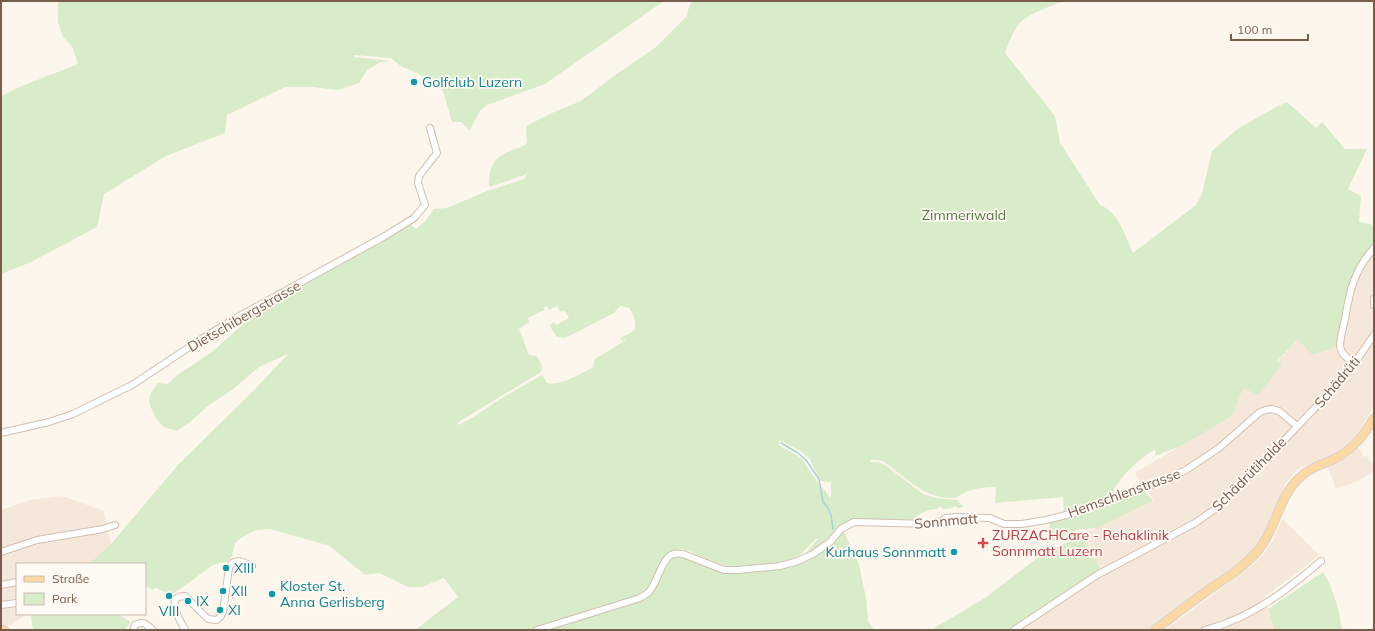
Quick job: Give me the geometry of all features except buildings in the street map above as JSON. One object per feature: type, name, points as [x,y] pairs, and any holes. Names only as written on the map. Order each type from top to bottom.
[{"type":"main road","points":[[1154,630],[1165,627],[1246,563],[1266,539],[1283,501],[1294,483],[1307,471],[1338,457],[1351,448],[1360,439],[1374,418]]},
{"type":"street","name":"Dietschibergstrasse","points":[[1,433],[49,422],[73,414],[132,384],[229,323],[385,236],[414,218],[425,205],[418,182],[419,176],[437,153],[430,128]]},
{"type":"street","points":[[1354,364],[1343,354],[1340,347],[1347,303],[1351,286],[1358,270],[1374,248]]},
{"type":"street","points":[[1374,299],[1374,305]]},
{"type":"street","name":"Schädrüti","points":[[1297,426],[1330,392],[1354,364],[1374,335]]},
{"type":"street","name":"Hemschlenstrasse","points":[[1022,524],[1082,511],[1119,496],[1172,478],[1204,460],[1260,412],[1272,409],[1279,411],[1297,426]]},
{"type":"street","name":"Schädrütihalde","points":[[1014,630],[1097,575],[1206,516],[1225,501],[1297,426]]},
{"type":"street","name":"Sonnmatt","points":[[537,630],[640,598],[654,585],[667,559],[671,555],[683,554],[724,570],[738,570],[780,566],[798,561],[813,554],[830,542],[841,528],[854,522],[929,524],[937,523],[946,518],[956,517],[990,518],[1004,524],[1022,524]]},
{"type":"street","points":[[1,552],[37,540],[103,529],[115,525]]},
{"type":"street","points":[[185,630],[174,607],[175,600],[177,598],[185,596],[208,619],[217,620],[223,612],[229,568],[238,560],[252,566]]},
{"type":"street","points":[[1205,630],[1228,623],[1259,608],[1300,579],[1321,561]]},
{"type":"street","points":[[1,585],[16,582]]},
{"type":"street","points":[[1,605],[16,603]]},
{"type":"street","points":[[133,630],[135,625],[143,623],[153,630]]},
{"type":"shaded area","points":[[1374,245],[1374,406],[1356,436],[1349,444],[1335,453],[1298,469],[1286,483],[1266,531],[1252,551],[1241,561],[1148,630],[1019,630],[1087,586],[1101,570],[1081,535],[1154,501],[1135,473],[1231,416],[1243,387],[1281,365],[1277,362],[1299,338],[1312,355],[1338,344],[1345,300]]},
{"type":"shaded area","points":[[1359,448],[1364,457],[1367,456],[1374,464],[1374,472],[1358,481],[1336,489],[1328,467],[1340,462]]},
{"type":"shaded area","points":[[63,496],[104,511],[111,544],[90,563],[16,563],[16,615],[26,615],[11,625],[1,625],[1,510],[30,500]]},
{"type":"shaded area","points":[[1282,519],[1320,555],[1264,597],[1274,630],[1165,630],[1253,565],[1272,542]]},
{"type":"green space","points":[[58,1],[664,1],[545,84],[487,105],[480,111],[469,131],[462,122],[452,122],[443,91],[431,81],[402,67],[391,58],[354,55],[354,57],[390,62],[381,62],[367,70],[359,83],[338,90],[313,87],[285,87],[227,115],[225,133],[166,156],[104,194],[97,227],[31,262],[1,274],[1,96],[17,88],[78,64],[72,46],[63,37],[58,22]]},
{"type":"green space","name":"Zimmeriwald","points":[[692,1],[1064,1],[1023,20],[1014,31],[1005,53],[1055,116],[1060,143],[1100,205],[1107,208],[1121,225],[1133,253],[1196,205],[1202,194],[1212,151],[1236,130],[1287,102],[1316,128],[1322,122],[1345,149],[1367,149],[1348,189],[1361,196],[1359,222],[1374,225],[1374,245],[1345,300],[1338,344],[1331,349],[1312,355],[1298,339],[1277,361],[1282,365],[1258,395],[1243,388],[1232,416],[1181,446],[1155,456],[1156,449],[1143,457],[1123,476],[1111,497],[1096,504],[1064,514],[1063,497],[995,503],[996,487],[973,490],[955,498],[943,497],[924,491],[882,461],[870,460],[871,462],[878,462],[885,465],[923,494],[936,498],[957,500],[964,507],[958,508],[955,506],[952,508],[943,509],[940,506],[937,509],[928,510],[911,520],[860,519],[846,522],[826,544],[802,557],[818,539],[817,538],[797,558],[774,564],[727,566],[683,549],[672,551],[668,554],[651,586],[643,594],[617,604],[533,630],[415,630],[458,597],[444,578],[422,587],[408,587],[379,573],[365,575],[330,546],[270,529],[256,530],[241,538],[235,543],[232,556],[229,561],[213,565],[169,597],[165,592],[156,588],[152,590],[146,586],[146,563],[90,563],[111,544],[178,465],[257,387],[288,354],[259,367],[232,390],[209,405],[190,422],[177,431],[164,427],[159,422],[150,406],[149,399],[158,383],[168,384],[176,376],[212,352],[261,308],[410,224],[416,229],[426,220],[434,209],[447,208],[487,191],[524,179],[529,170],[525,175],[489,187],[491,169],[498,158],[525,145],[527,142],[526,126],[581,101],[656,47],[687,16]],"holes":[[[547,306],[549,310],[557,306],[561,312],[564,310],[569,318],[556,325],[554,322],[550,325],[557,337],[565,338],[614,313],[621,306],[629,308],[631,311],[634,316],[635,328],[634,331],[620,338],[622,341],[626,340],[595,359],[592,368],[570,379],[552,384],[547,383],[542,375],[458,425],[457,423],[541,372],[542,366],[537,356],[529,355],[519,329],[529,322],[528,318],[544,310],[543,308]],[[779,440],[799,450],[809,458],[821,481],[831,482],[831,498],[801,458],[779,445]]]},
{"type":"green space","points":[[1144,490],[1153,501],[1097,528],[1079,529],[1046,544],[1050,523],[1095,509],[1121,499],[1121,497]]},
{"type":"green space","points":[[843,530],[859,565],[866,598],[868,621],[874,630],[543,630],[634,602],[655,587],[672,557],[683,555],[737,572],[802,562]]},
{"type":"green space","points":[[1081,535],[1101,570],[1009,630],[931,630],[985,598],[1045,552],[1074,540]]},
{"type":"green space","points":[[1323,572],[1336,600],[1342,630],[1274,630],[1268,609]]},
{"type":"green space","points":[[33,615],[121,615],[131,622],[124,630],[33,630],[31,617]]},
{"type":"waterway","points":[[781,443],[798,453],[806,460],[819,479],[823,502],[831,515],[833,529]]},
{"type":"place","name":"Golfclub Luzern","points":[[414,82]]},
{"type":"place","name":"ZURZACHCare - Rehaklinik Sonnmatt Luzern","points":[[983,543]]},
{"type":"place","name":"Kurhaus Sonnmatt","points":[[954,552]]},
{"type":"place","name":"XIII","points":[[226,568]]},
{"type":"place","name":"XII","points":[[223,591]]},
{"type":"place","name":"Kloster St. Anna Gerlisberg","points":[[272,594]]},
{"type":"place","name":"VIII","points":[[169,596]]},
{"type":"place","name":"IX","points":[[188,601]]},
{"type":"place","name":"XI","points":[[220,610]]}]
